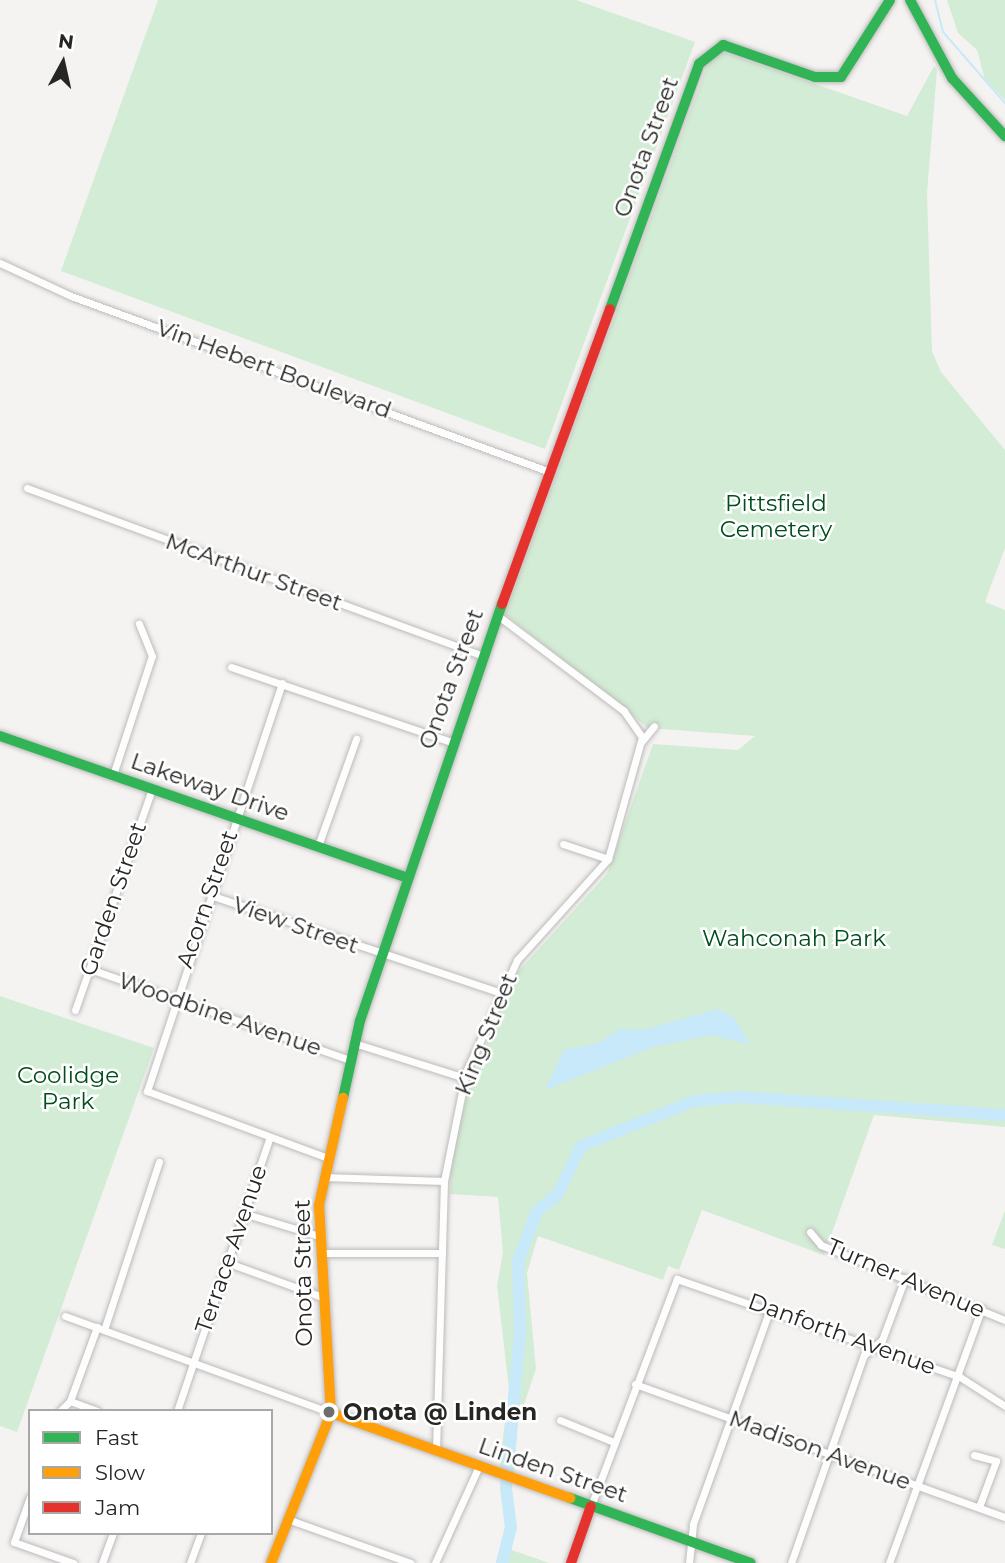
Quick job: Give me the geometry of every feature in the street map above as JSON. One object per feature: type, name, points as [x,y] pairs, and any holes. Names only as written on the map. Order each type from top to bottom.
[{"type":"street","name":"Onota Street","points":[[271,1563],[331,1413],[319,1236],[324,1177],[354,1043],[451,742],[702,57],[723,45],[815,77],[841,77],[858,59],[890,0]]},
{"type":"street","points":[[910,0],[952,78],[1005,136]]},
{"type":"street","name":"Vin Hebert Boulevard","points":[[0,263],[71,296],[550,472]]},
{"type":"street","name":"McArthur Street","points":[[27,488],[482,655]]},
{"type":"street","points":[[497,615],[624,711],[641,741],[654,726]]},
{"type":"street","points":[[113,775],[152,656],[139,624]]},
{"type":"street","points":[[231,667],[451,742]]},
{"type":"street","name":"Acorn Street","points":[[270,1137],[147,1091],[161,1036],[282,683]]},
{"type":"street","name":"Lakeway Drive","points":[[0,736],[406,877]]},
{"type":"street","points":[[318,846],[356,739]]},
{"type":"street","name":"King Street","points":[[436,1451],[444,1181],[465,1078],[499,992],[517,960],[608,859],[641,741]]},
{"type":"street","name":"Garden Street","points":[[75,1010],[152,789]]},
{"type":"street","points":[[563,844],[608,859]]},
{"type":"street","name":"View Street","points":[[209,895],[499,992]]},
{"type":"street","name":"Woodbine Avenue","points":[[90,969],[350,1060]]},
{"type":"street","points":[[354,1043],[465,1078]]},
{"type":"street","points":[[270,1137],[328,1158]]},
{"type":"street","name":"Terrace Avenue","points":[[178,1409],[270,1137]]},
{"type":"street","points":[[62,1409],[70,1401],[101,1329],[159,1162]]},
{"type":"street","points":[[324,1177],[444,1181]]},
{"type":"street","points":[[243,1213],[319,1236]]},
{"type":"street","name":"Turner Avenue","points":[[810,1232],[821,1245],[982,1308],[1005,1320]]},
{"type":"street","points":[[320,1253],[442,1253]]},
{"type":"street","points":[[226,1262],[322,1297]]},
{"type":"street","points":[[791,1563],[872,1346],[882,1340],[905,1278]]},
{"type":"street","name":"Danforth Avenue","points":[[635,1384],[672,1282],[684,1279],[957,1376],[1005,1406]]},
{"type":"street","points":[[689,1563],[693,1524],[733,1419],[770,1308]]},
{"type":"street","points":[[889,1563],[982,1308]]},
{"type":"street","name":"Linden Street","points":[[65,1316],[751,1563]]},
{"type":"street","points":[[571,1563],[635,1384]]},
{"type":"street","name":"Madison Avenue","points":[[635,1384],[1005,1517]]},
{"type":"street","points":[[70,1401],[92,1409]]},
{"type":"street","points":[[560,1420],[614,1442]]},
{"type":"street","points":[[974,1455],[996,1461],[979,1507]]},
{"type":"street","points":[[435,1563],[479,1466]]},
{"type":"street","points":[[28,1503],[14,1542],[73,1563]]},
{"type":"street","points":[[290,1520],[411,1563]]},
{"type":"street","points":[[103,1563],[112,1535]]},
{"type":"street","points":[[190,1563],[200,1535]]},
{"type":"green space","points":[[158,0],[576,0],[695,42],[545,449],[61,271]]},
{"type":"green space","points":[[947,0],[1005,0],[1005,100],[985,80],[977,50],[958,33]]},
{"type":"green space","points":[[723,52],[907,116],[934,66],[937,70],[927,193],[932,351],[941,372],[1005,450],[1005,548],[985,602],[1005,610],[1005,1127],[874,1115],[824,1255],[702,1210],[679,1270],[668,1266],[663,1280],[538,1236],[527,1273],[536,1369],[518,1422],[514,1474],[499,1470],[509,1389],[497,1286],[503,1252],[498,1197],[450,1194],[451,1155],[471,1081],[516,974],[607,874],[653,744],[738,750],[755,736],[648,728],[505,614],[710,58]]},
{"type":"green space","name":"Coolidge Park","points":[[0,996],[154,1048],[17,1432],[0,1426]]},
{"type":"green space","points":[[1005,1210],[1005,1249],[992,1245]]},
{"type":"green space","points":[[509,1549],[549,1563],[504,1563]]},
{"type":"water","points":[[718,1009],[734,1017],[750,1045],[712,1035],[653,1047],[545,1090],[564,1050],[598,1043],[619,1029],[642,1030]]},
{"type":"waterway","points":[[935,0],[943,32],[1005,103]]},
{"type":"waterway","points":[[502,1563],[511,1528],[506,1488],[520,1330],[518,1261],[537,1211],[558,1194],[581,1146],[694,1101],[740,1097],[1005,1115]]},
{"type":"traffic: fast","points":[[610,309],[699,64],[723,45],[815,77],[841,77],[890,0]]},
{"type":"traffic: fast","points":[[910,0],[952,78],[1005,136]]},
{"type":"traffic: fast","points":[[343,1098],[360,1021],[502,604]]},
{"type":"traffic: fast","points":[[0,736],[406,877]]},
{"type":"traffic: fast","points":[[570,1498],[751,1563]]},
{"type":"traffic: slow","points":[[271,1563],[331,1413],[319,1205],[343,1098]]},
{"type":"traffic: slow","points":[[331,1413],[570,1498]]},
{"type":"traffic: jam","points":[[502,604],[610,309]]},
{"type":"traffic: jam","points":[[571,1563],[591,1506]]},
{"type":"place","name":"Onota @ Linden","points":[[329,1412]]},
{"type":"park label","name":"Pittsfield Cemetery","points":[[776,516]]},
{"type":"park label","name":"Wahconah Park","points":[[794,938]]}]
